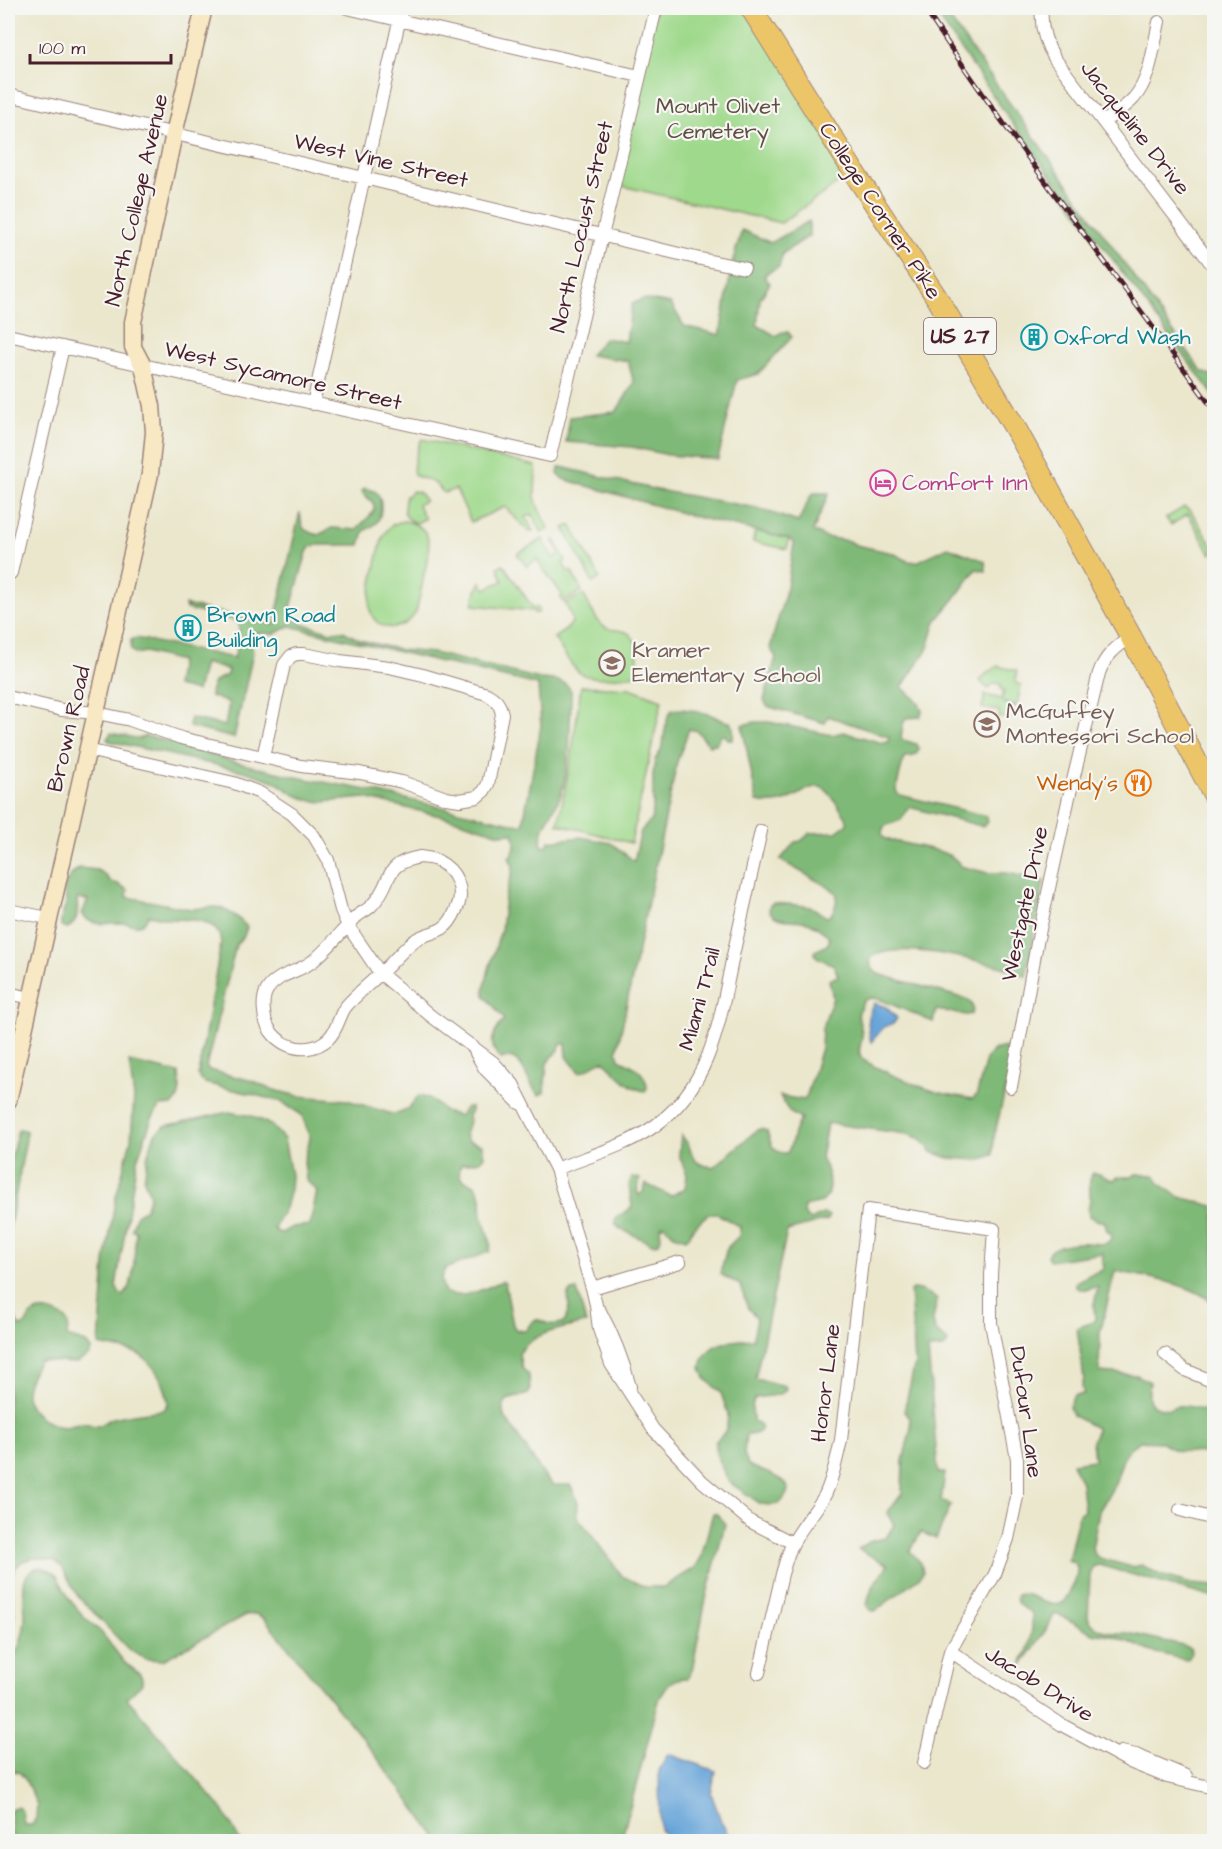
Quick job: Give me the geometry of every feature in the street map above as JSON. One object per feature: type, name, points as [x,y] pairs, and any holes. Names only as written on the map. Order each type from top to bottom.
[{"type":"highway","name":"College Corner Pike","points":[[751,8],[945,311],[1018,433],[1215,795]]},
{"type":"street","name":"North College Avenue","points":[[144,366],[133,346],[133,322],[204,8]]},
{"type":"street","points":[[347,8],[401,14],[639,76]]},
{"type":"street","name":"North Locust Street","points":[[550,456],[656,8]]},
{"type":"street","name":"Jacqueline Drive","points":[[1042,8],[1042,32],[1046,45],[1055,59],[1208,248],[1215,267]]},
{"type":"street","points":[[313,404],[401,14]]},
{"type":"street","points":[[1104,122],[1132,101],[1141,88],[1159,22]]},
{"type":"street","name":"West Vine Street","points":[[8,95],[744,268]]},
{"type":"street","name":"West Sycamore Street","points":[[8,335],[550,456]]},
{"type":"street","points":[[11,573],[63,347]]},
{"type":"street","name":"Brown Road","points":[[8,1101],[153,458],[152,406],[144,366]]},
{"type":"street","name":"Westgate Drive","points":[[1011,1087],[1037,944],[1098,673],[1109,653],[1131,637]]},
{"type":"street","points":[[8,697],[62,710],[97,712],[130,720],[181,738],[301,766],[360,773],[402,782],[460,801],[477,797],[488,784],[502,714],[501,706],[496,699],[487,694],[389,667],[297,654],[287,659],[284,665],[263,757]]},
{"type":"street","points":[[87,750],[234,783],[260,793],[292,814],[314,836],[328,860],[341,910],[348,926],[380,973],[422,1009],[493,1062],[513,1084],[556,1169],[592,1288],[599,1329],[610,1364],[653,1429],[702,1481],[751,1522],[793,1543]]},
{"type":"street","name":"Miami Trail","points":[[556,1169],[611,1148],[654,1126],[674,1110],[691,1088],[713,1046],[761,831]]},
{"type":"street","points":[[420,857],[436,860],[448,868],[456,878],[461,891],[459,906],[452,920],[443,928],[413,941],[380,973],[347,1005],[335,1030],[327,1040],[316,1046],[303,1048],[289,1046],[274,1038],[267,1028],[263,1002],[267,991],[275,981],[312,962],[356,916],[371,906],[394,868],[402,861],[420,857]]},
{"type":"street","points":[[8,910],[48,918]]},
{"type":"street","points":[[8,993],[31,998]]},
{"type":"street","name":"Honor Lane","points":[[759,1673],[782,1574],[793,1543],[826,1492],[842,1440],[868,1210],[994,1228]]},
{"type":"street","name":"Dufour Lane","points":[[924,1763],[950,1652],[995,1574],[1008,1539],[1017,1497],[1017,1459],[991,1323],[994,1228]]},
{"type":"street","points":[[592,1288],[680,1262]]},
{"type":"street","points":[[1165,1354],[1185,1370],[1215,1382]]},
{"type":"street","points":[[1180,1510],[1215,1519]]},
{"type":"street","name":"Jacob Drive","points":[[950,1652],[1062,1725],[1108,1749],[1136,1755],[1215,1788]]},
{"type":"green space","name":"Mount Olivet Cemetery","points":[[656,8],[751,8],[854,172],[781,223],[613,184]]},
{"type":"green space","points":[[932,8],[943,8],[1202,372],[1214,376],[1214,396],[1022,137]]},
{"type":"green space","points":[[809,221],[809,236],[783,253],[779,267],[768,272],[764,277],[770,283],[760,299],[757,325],[776,336],[782,332],[788,332],[792,337],[758,374],[737,380],[718,459],[668,455],[632,447],[566,442],[570,417],[616,412],[634,383],[628,361],[590,355],[605,338],[626,342],[632,304],[643,299],[671,304],[684,326],[720,335],[733,260],[742,230],[771,243]]},
{"type":"green space","points":[[422,439],[536,466],[535,497],[549,529],[542,533],[532,514],[526,517],[533,531],[529,532],[505,507],[471,522],[456,489],[444,493],[429,480],[414,475],[413,466]]},
{"type":"green space","points":[[561,467],[657,490],[757,508],[798,522],[814,493],[829,493],[813,531],[824,537],[893,553],[908,561],[917,562],[948,547],[985,561],[986,571],[976,569],[936,621],[928,648],[902,687],[919,703],[922,711],[920,717],[906,718],[903,724],[901,738],[917,744],[919,749],[917,754],[904,757],[896,790],[900,795],[986,816],[988,822],[981,826],[909,807],[901,820],[883,828],[882,834],[884,838],[892,841],[948,855],[960,866],[988,873],[1007,873],[1044,881],[1026,976],[1010,973],[1010,969],[996,965],[939,953],[899,951],[883,953],[871,958],[870,963],[878,974],[966,999],[972,1004],[972,1014],[936,1010],[933,1022],[879,999],[870,998],[864,1000],[858,1015],[862,1035],[859,1052],[861,1057],[886,1072],[941,1093],[973,1099],[977,1094],[986,1059],[993,1050],[1006,1047],[1015,1050],[994,1137],[993,1155],[979,1160],[949,1158],[932,1152],[921,1139],[907,1134],[827,1123],[821,1158],[828,1172],[827,1197],[822,1202],[804,1206],[804,1213],[811,1220],[823,1214],[829,1217],[828,1220],[787,1231],[755,1379],[786,1388],[781,1394],[754,1399],[753,1421],[761,1427],[757,1433],[746,1435],[744,1454],[748,1465],[776,1477],[787,1486],[787,1493],[780,1503],[771,1505],[761,1504],[729,1482],[715,1448],[715,1442],[727,1427],[728,1414],[721,1393],[705,1378],[701,1368],[708,1352],[714,1347],[728,1342],[753,1339],[757,1318],[748,1308],[740,1285],[720,1274],[727,1248],[739,1236],[740,1227],[718,1214],[708,1214],[692,1229],[686,1239],[674,1235],[664,1225],[660,1227],[659,1243],[652,1244],[619,1228],[615,1221],[632,1207],[629,1185],[632,1177],[640,1179],[637,1192],[639,1195],[646,1184],[671,1196],[685,1188],[687,1175],[679,1155],[681,1135],[695,1160],[705,1166],[714,1167],[761,1129],[767,1131],[775,1150],[787,1153],[801,1119],[789,1112],[780,1096],[804,1100],[821,1048],[822,1028],[833,998],[829,980],[838,976],[834,965],[818,958],[815,954],[815,951],[828,944],[828,935],[808,922],[781,919],[769,910],[773,903],[792,904],[810,907],[828,917],[830,915],[835,907],[837,894],[780,860],[795,842],[801,841],[810,833],[836,832],[847,824],[847,819],[828,792],[819,787],[811,788],[780,802],[757,802],[742,725],[769,722],[832,735],[843,732],[883,743],[888,742],[889,737],[828,716],[825,723],[767,706],[764,700],[776,657],[770,648],[787,587],[794,543],[789,539],[692,516],[563,479],[558,474]]},
{"type":"green space","points":[[366,488],[376,492],[380,498],[379,519],[364,531],[360,545],[310,547],[291,607],[291,614],[301,623],[331,632],[343,631],[360,640],[401,650],[433,653],[565,684],[571,691],[567,769],[559,800],[542,833],[542,846],[546,846],[550,841],[581,837],[611,843],[634,861],[641,831],[651,820],[655,760],[661,750],[668,716],[672,710],[702,712],[731,724],[732,740],[724,734],[720,736],[716,744],[709,745],[697,731],[689,729],[677,762],[617,1051],[619,1059],[642,1073],[647,1088],[645,1091],[628,1084],[604,1061],[579,1072],[567,1057],[566,1044],[560,1044],[559,1050],[547,1063],[544,1093],[539,1095],[519,1063],[508,1057],[501,1059],[496,1054],[492,1044],[494,1034],[504,1019],[485,996],[484,990],[501,930],[505,897],[512,874],[513,866],[509,857],[515,846],[513,833],[500,834],[457,820],[365,798],[322,802],[307,800],[274,781],[247,772],[107,739],[111,733],[139,739],[145,736],[301,778],[523,824],[541,726],[538,685],[290,626],[274,634],[254,633],[249,637],[247,643],[253,653],[234,738],[189,727],[190,718],[225,726],[229,703],[210,696],[213,685],[227,675],[228,670],[204,663],[197,691],[176,686],[180,661],[145,652],[136,654],[131,650],[131,640],[136,638],[234,658],[239,638],[239,622],[186,609],[185,605],[274,624],[300,512],[303,528],[318,535],[332,528],[357,530],[374,510],[371,500],[362,491]]},
{"type":"green space","points":[[413,491],[419,492],[425,500],[418,505],[425,519],[416,523],[406,516],[404,509],[406,496]]},
{"type":"green space","points":[[1184,507],[1191,511],[1214,549],[1211,554],[1188,514],[1171,525],[1166,518]]},
{"type":"green space","points":[[404,521],[421,528],[426,534],[428,557],[416,612],[405,624],[392,628],[379,623],[374,618],[370,610],[370,596],[383,537],[391,526]]},
{"type":"green space","points":[[571,525],[600,578],[593,583],[564,528]]},
{"type":"green space","points":[[755,531],[789,539],[787,549],[753,542]]},
{"type":"green space","points":[[543,539],[553,558],[560,554],[553,541],[555,540],[566,561],[563,563],[568,572],[571,571],[582,591],[563,602],[560,598],[563,596],[536,559],[527,567],[517,554]]},
{"type":"green space","points":[[503,564],[533,608],[539,609],[538,613],[473,605],[481,582],[485,589],[503,581],[498,567]]},
{"type":"green space","points":[[583,594],[594,615],[603,626],[626,632],[634,639],[638,675],[608,678],[585,676],[576,670],[566,657],[554,638],[571,624],[571,616],[565,604]]},
{"type":"green space","points":[[998,666],[1017,671],[1015,683],[1021,685],[1017,705],[1001,702],[1017,707],[1013,707],[1010,719],[999,717],[999,711],[982,708],[985,695],[1002,699],[1004,691],[1001,689],[1001,684],[994,683],[988,689],[980,681]]},
{"type":"green space","points":[[581,686],[630,688],[662,700],[631,843],[558,824],[571,759]]},
{"type":"green space","points":[[80,868],[97,870],[104,874],[111,882],[128,890],[127,897],[191,909],[222,908],[237,917],[247,927],[244,936],[236,945],[206,1067],[209,1070],[298,1096],[347,1100],[392,1114],[405,1110],[419,1096],[429,1098],[446,1112],[460,1116],[466,1107],[471,1107],[465,1135],[468,1141],[482,1145],[484,1156],[480,1161],[461,1164],[459,1171],[461,1178],[474,1185],[479,1191],[482,1216],[491,1244],[489,1252],[445,1269],[441,1279],[444,1291],[450,1294],[465,1295],[502,1281],[505,1283],[513,1325],[516,1330],[525,1331],[536,1320],[551,1324],[565,1322],[569,1307],[568,1294],[577,1290],[586,1323],[549,1332],[524,1347],[519,1354],[522,1368],[529,1375],[530,1391],[528,1394],[507,1400],[503,1414],[545,1477],[553,1485],[570,1485],[578,1503],[577,1516],[622,1576],[645,1587],[664,1587],[695,1568],[701,1558],[713,1513],[716,1513],[725,1524],[706,1598],[692,1670],[688,1678],[677,1679],[670,1683],[659,1700],[621,1841],[439,1841],[364,1740],[265,1619],[256,1614],[246,1615],[163,1660],[146,1659],[129,1650],[77,1595],[62,1567],[55,1561],[33,1558],[21,1562],[14,1570],[11,1583],[14,1615],[8,1641],[8,1303],[12,1307],[18,1325],[24,1326],[35,1312],[53,1313],[66,1319],[67,1337],[86,1343],[91,1349],[90,1354],[77,1363],[39,1361],[28,1382],[26,1396],[35,1413],[46,1421],[64,1427],[83,1423],[98,1426],[113,1418],[164,1410],[168,1404],[162,1382],[154,1368],[143,1357],[127,1350],[99,1345],[105,1263],[115,1201],[131,1140],[134,1098],[129,1062],[179,1073],[180,1086],[178,1098],[173,1105],[160,1106],[152,1118],[137,1160],[116,1286],[123,1296],[130,1284],[134,1266],[136,1232],[132,1229],[136,1215],[145,1209],[150,1195],[144,1180],[148,1154],[155,1134],[165,1126],[229,1112],[252,1116],[271,1125],[284,1139],[291,1175],[285,1208],[274,1228],[277,1232],[282,1233],[292,1227],[310,1225],[317,1191],[306,1180],[304,1161],[310,1138],[302,1115],[280,1101],[205,1083],[198,1075],[221,943],[217,931],[200,921],[149,915],[139,925],[91,922],[82,914],[88,900],[77,899],[76,920],[67,928],[61,926],[66,902],[65,885],[71,875]]},
{"type":"green space","points":[[20,1129],[26,1131],[26,1139],[8,1236],[8,1172],[17,1132]]},
{"type":"green space","points":[[1093,1173],[1114,1180],[1117,1177],[1132,1177],[1136,1174],[1154,1175],[1159,1183],[1180,1197],[1214,1206],[1214,1306],[1197,1292],[1184,1287],[1115,1271],[1100,1333],[1099,1372],[1137,1375],[1150,1382],[1149,1399],[1156,1407],[1169,1409],[1186,1406],[1214,1413],[1214,1454],[1174,1450],[1162,1442],[1140,1441],[1131,1447],[1123,1459],[1115,1484],[1099,1511],[1092,1549],[1099,1558],[1132,1567],[1142,1565],[1160,1575],[1191,1584],[1214,1586],[1214,1598],[1099,1565],[1094,1566],[1090,1575],[1088,1617],[1094,1626],[1111,1632],[1128,1633],[1183,1645],[1190,1648],[1191,1653],[1187,1660],[1152,1652],[1117,1637],[1093,1633],[1058,1614],[1054,1615],[1022,1665],[1031,1638],[1032,1613],[1018,1604],[1017,1595],[1027,1595],[1056,1604],[1063,1603],[1068,1595],[1077,1569],[1074,1562],[1068,1560],[1079,1513],[1084,1511],[1081,1483],[1072,1463],[1094,1460],[1092,1441],[1096,1428],[1072,1415],[1069,1407],[1074,1395],[1084,1394],[1077,1328],[1095,1319],[1094,1304],[1098,1287],[1081,1289],[1076,1286],[1076,1282],[1103,1270],[1103,1253],[1050,1261],[1047,1256],[1059,1246],[1084,1243],[1103,1244],[1111,1239],[1112,1235],[1107,1231],[1105,1222],[1089,1216],[1090,1183]]},
{"type":"green space","points":[[912,1289],[933,1296],[937,1300],[933,1320],[935,1331],[948,1341],[943,1348],[928,1349],[938,1473],[945,1473],[941,1501],[951,1505],[936,1539],[921,1532],[910,1551],[921,1563],[923,1572],[919,1578],[875,1611],[870,1610],[867,1606],[868,1600],[874,1584],[888,1565],[858,1549],[871,1541],[886,1538],[894,1525],[887,1513],[902,1494],[903,1461],[911,1428],[910,1418],[904,1412],[915,1363],[910,1291]]},
{"type":"green space","points":[[41,1567],[52,1571],[57,1576],[70,1600],[85,1618],[101,1632],[124,1662],[140,1674],[142,1684],[127,1698],[223,1810],[240,1841],[12,1841],[10,1812],[13,1808],[18,1807],[22,1811],[24,1825],[32,1825],[36,1818],[37,1805],[25,1779],[20,1773],[8,1769],[8,1665],[18,1649],[23,1631],[25,1579],[33,1569]]},
{"type":"water","points":[[874,1003],[886,1007],[897,1018],[894,1023],[884,1027],[871,1042],[868,1022]]},
{"type":"water","points":[[668,1754],[716,1771],[711,1793],[729,1841],[673,1841],[660,1830],[659,1771]]},
{"type":"railway","points":[[924,8],[1030,160],[1214,410]]},
{"type":"place","name":"Oxford Wash","points":[[1034,337]]},
{"type":"place","name":"Comfort Inn","points":[[883,483]]},
{"type":"place","name":"Brown Road Building","points":[[188,628]]},
{"type":"place","name":"Kramer Elementary School","points":[[612,663]]},
{"type":"place","name":"McGuffey Montessori School","points":[[987,724]]},
{"type":"place","name":"Wendy's","points":[[1138,783]]}]
